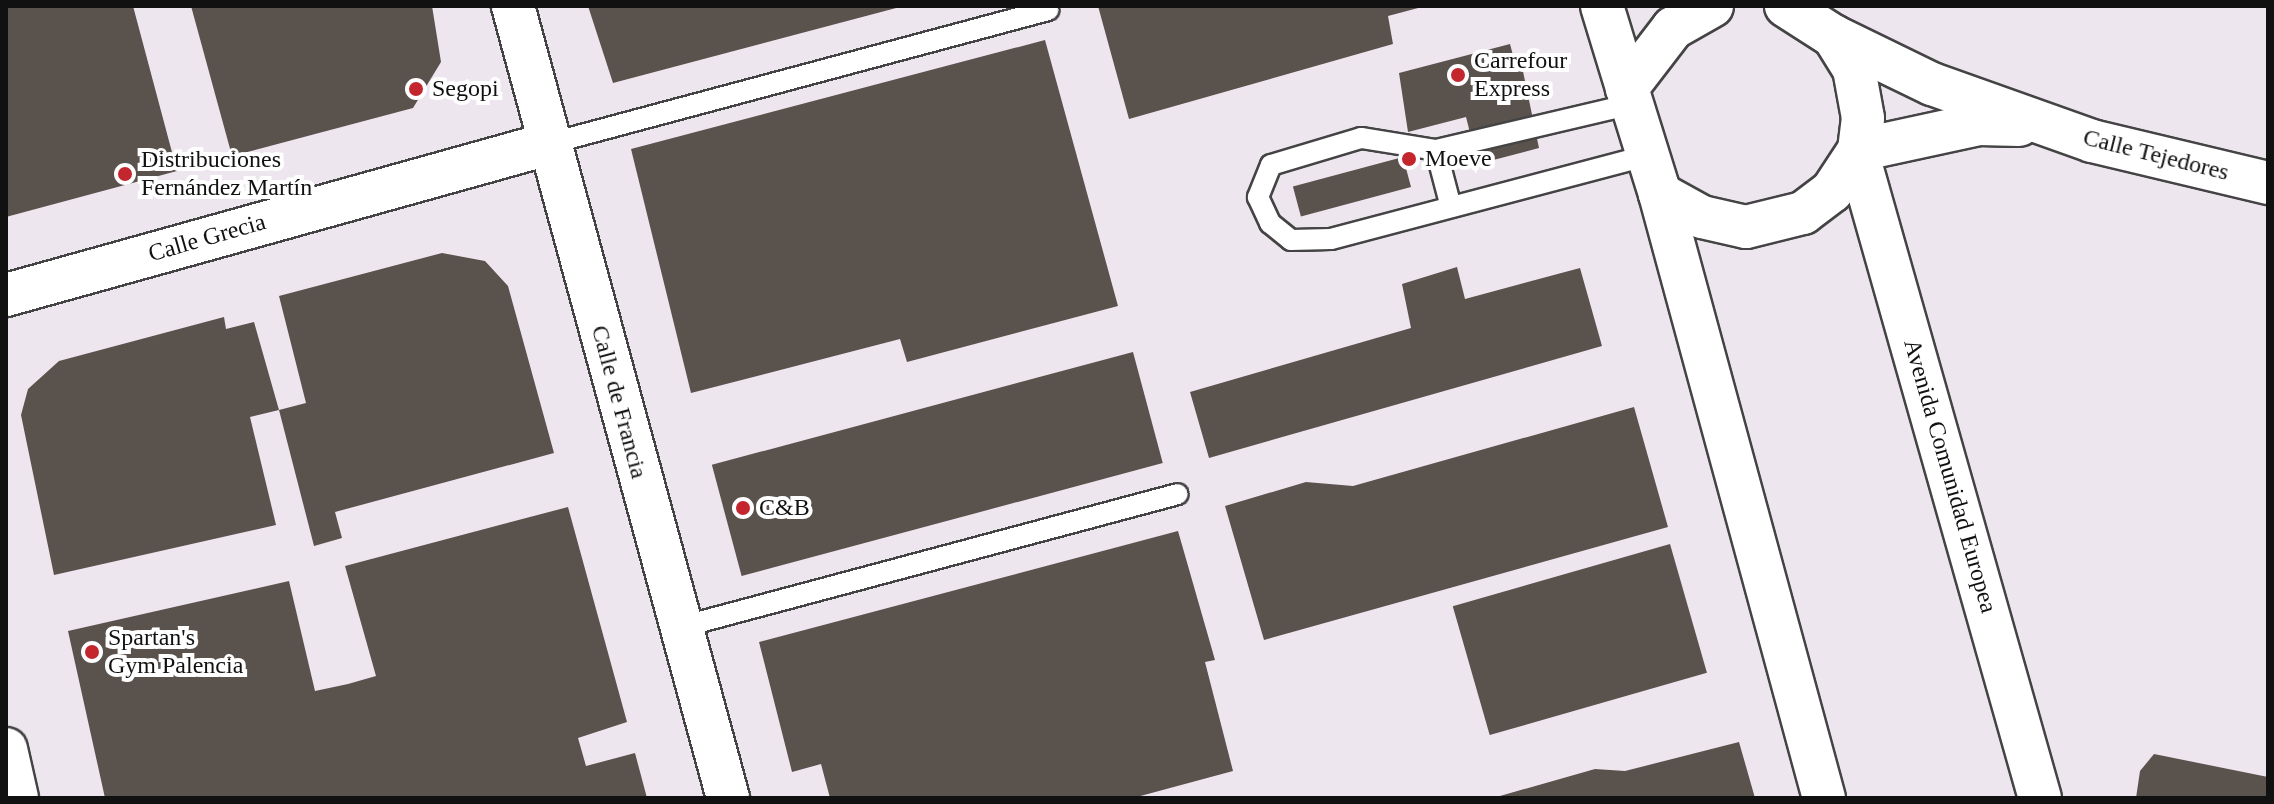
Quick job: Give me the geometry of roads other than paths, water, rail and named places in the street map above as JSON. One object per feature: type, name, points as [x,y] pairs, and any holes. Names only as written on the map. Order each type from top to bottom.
[{"type":"street","name":"Calle de Francia","points":[[513,6],[728,798]]},
{"type":"street","points":[[1602,6],[1660,194],[1824,798]]},
{"type":"street","points":[[1629,96],[1673,28],[1712,6]]},
{"type":"street","name":"Calle Tejedores","points":[[1786,6],[1833,36],[1932,84],[2045,125],[2268,183]]},
{"type":"street","points":[[1660,194],[1702,217],[1746,227],[1803,213],[1832,191],[1858,152],[1863,118],[1854,69],[1833,36]]},
{"type":"street","name":"Calle Tejedores","points":[[1858,152],[1979,124],[2045,125]]},
{"type":"street","name":"Calle Grecia","points":[[6,295],[548,144]]},
{"type":"street","name":"Avenida Comunidad Europea","points":[[1858,152],[2040,798]]},
{"type":"street","points":[[6,749],[17,798]]},
{"type":"lane","points":[[548,144],[1048,10]]},
{"type":"lane","points":[[1629,96],[1436,150],[1361,138],[1271,165],[1258,197],[1270,223],[1291,240],[1331,239],[1648,155]]},
{"type":"lane","points":[[1436,150],[1451,207]]},
{"type":"lane","points":[[681,627],[1178,494]]},
{"type":"place","name":"Carrefour Express","points":[[1458,75]]},
{"type":"place","name":"Segopi","points":[[416,89]]},
{"type":"place","name":"Moeve","points":[[1409,159]]},
{"type":"place","name":"Distribuciones Fernández Martín","points":[[125,174]]},
{"type":"place","name":"C&B","points":[[743,508]]},
{"type":"place","name":"Spartan's Gym Palencia","points":[[92,652]]}]
